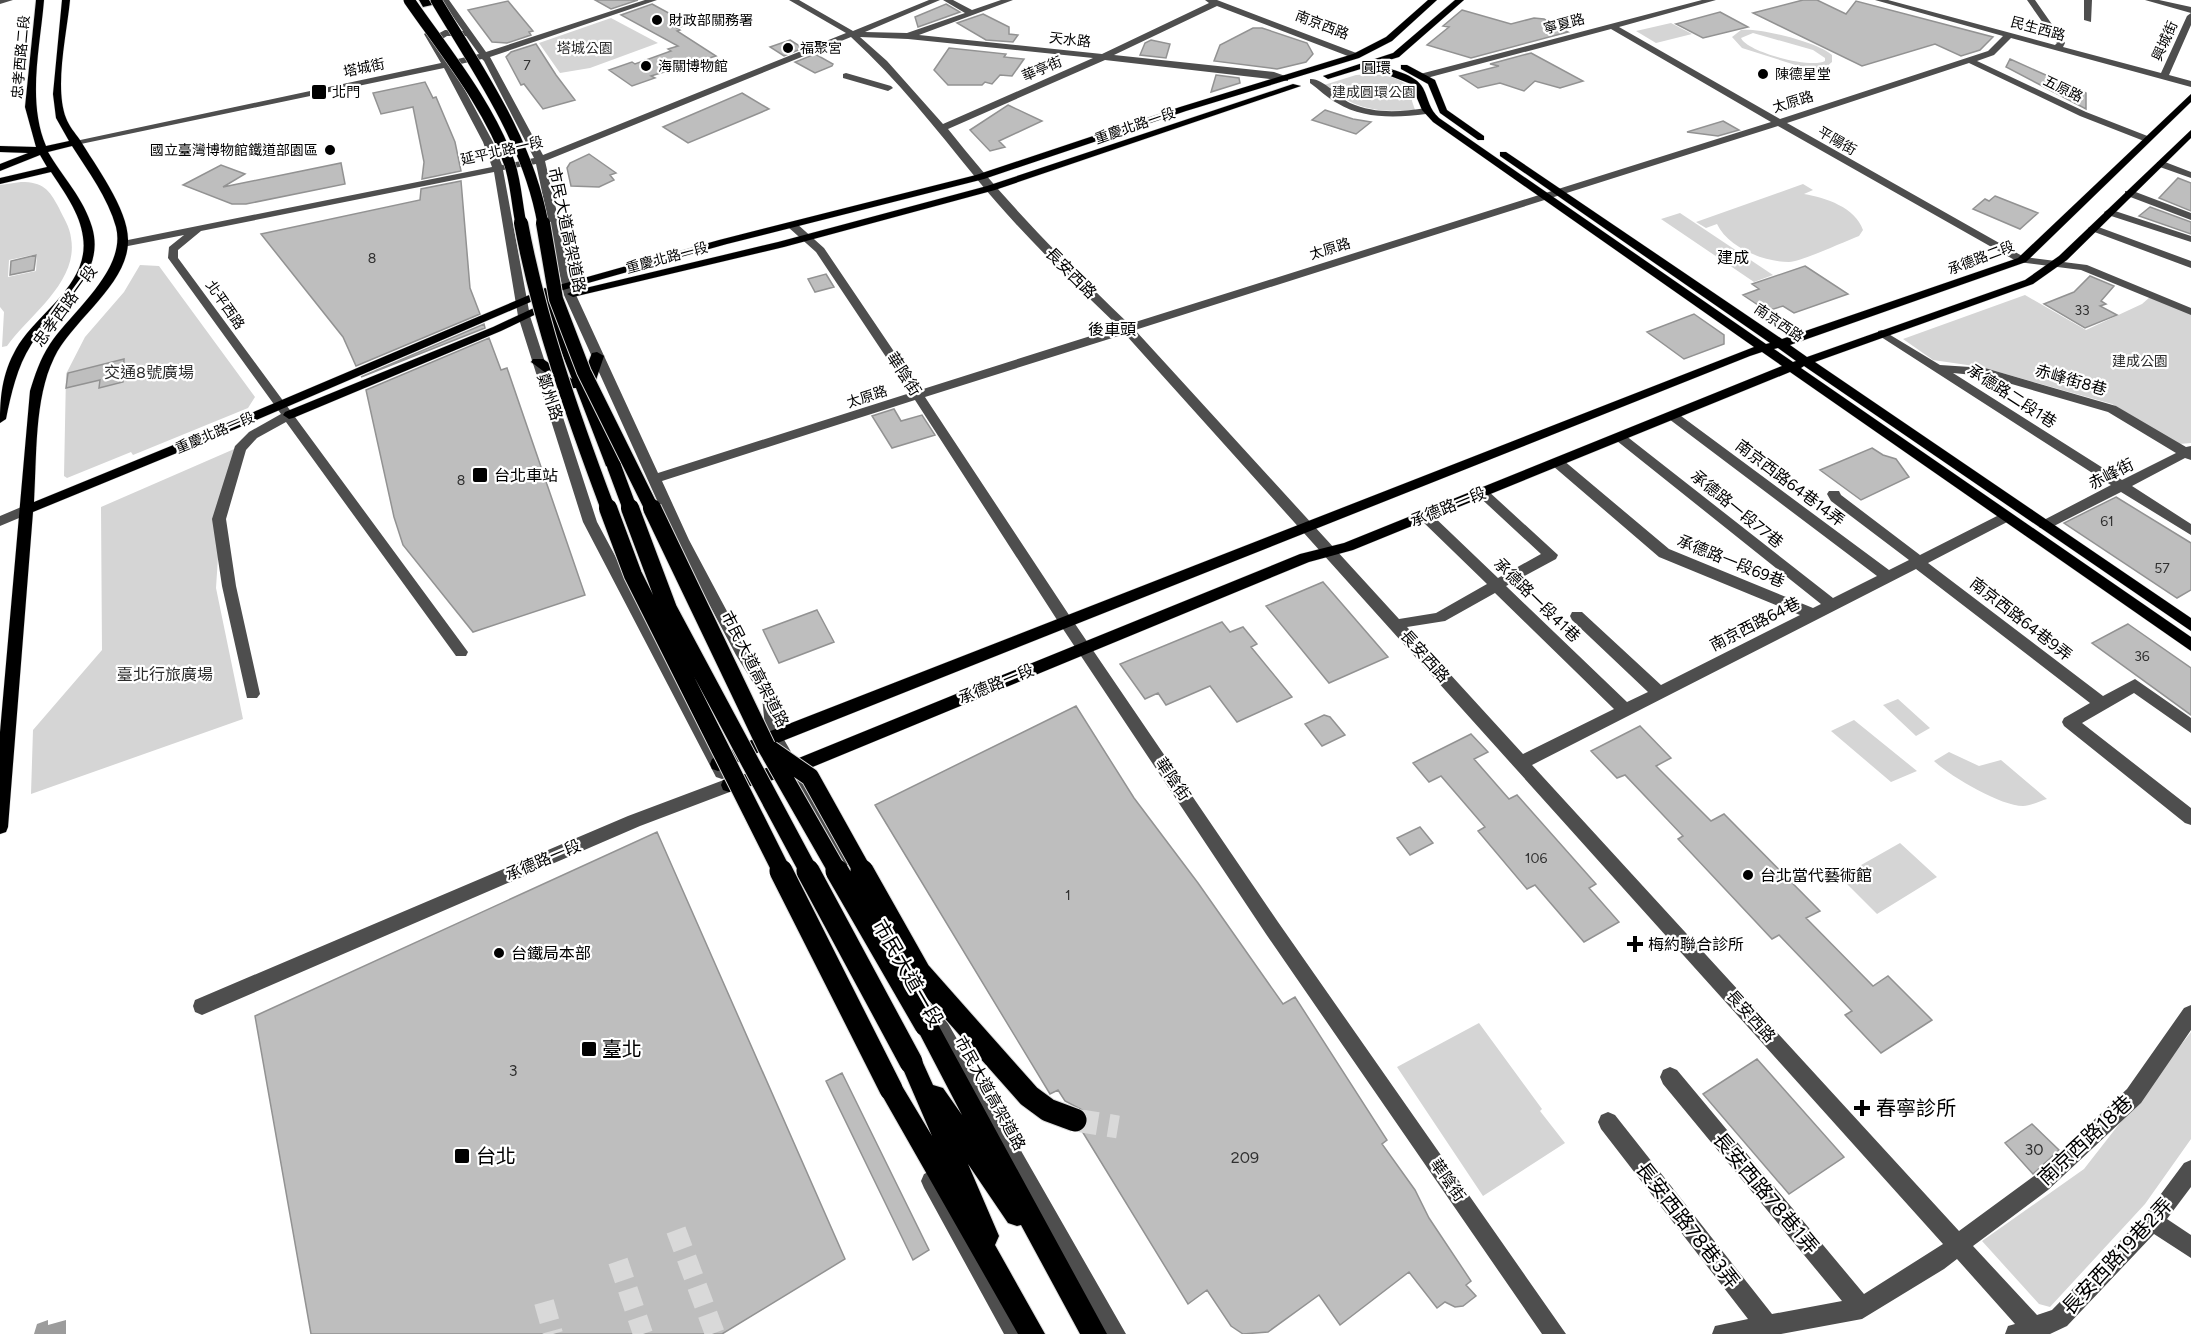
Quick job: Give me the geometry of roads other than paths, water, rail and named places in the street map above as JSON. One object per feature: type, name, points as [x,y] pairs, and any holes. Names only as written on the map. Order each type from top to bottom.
[{"type":"highway","points":[[409,0],[442,55],[492,127],[510,165],[530,272],[587,453],[633,575],[891,1089],[1023,1328]]},
{"type":"highway","points":[[429,2],[442,55]]},
{"type":"highway","name":"市民大道高架道路","points":[[429,2],[467,40],[514,131],[528,164],[539,202],[556,299],[584,372],[638,478],[704,621],[1094,1334]]},
{"type":"highway","points":[[547,298],[668,609],[911,1062],[1023,1328]]},
{"type":"highway","points":[[584,395],[597,356]]},
{"type":"highway","points":[[538,362],[584,395]]},
{"type":"highway","points":[[771,742],[810,777],[919,972],[1029,1096],[1048,1110],[1076,1120]]},
{"type":"highway","points":[[911,1062],[1068,1287]]},
{"type":"main road","name":"忠孝西路二段","points":[[40,0],[30,107],[43,150]]},
{"type":"main road","points":[[66,0],[58,105],[61,117],[120,223],[123,244]]},
{"type":"main road","name":"重慶北路一段","points":[[284,410],[520,302],[547,298],[792,225],[980,177],[1377,49],[1433,0]]},
{"type":"main road","name":"重慶北路一段","points":[[568,290],[809,237],[991,188],[1396,55],[1460,0]]},
{"type":"main road","name":"南京西路","points":[[1356,56],[1381,60],[1423,76],[1436,88],[1437,101],[1443,111],[2191,625]]},
{"type":"main road","name":"南京西路","points":[[1356,56],[1367,64],[1414,82],[1419,86],[1426,111],[2191,645]]},
{"type":"main road","name":"承德路二段","points":[[1762,347],[1780,344],[2022,260],[2191,98]]},
{"type":"main road","points":[[1791,367],[2029,282],[2056,264],[2191,133]]},
{"type":"main road","points":[[0,168],[43,150],[75,142]]},
{"type":"main road","points":[[0,149],[43,150]]},
{"type":"main road","name":"忠孝西路一段","points":[[0,419],[7,382],[15,364],[38,327],[80,275],[90,250],[88,230],[43,150]]},
{"type":"main road","points":[[0,181],[54,168]]},
{"type":"main road","name":"忠孝西路一段","points":[[0,826],[36,391],[41,373],[57,341],[105,284],[114,269],[123,244]]},
{"type":"main road","name":"重慶北路一段","points":[[26,510],[524,316],[547,298]]},
{"type":"main road","name":"承德路一段","points":[[718,764],[1066,622],[1762,347]]},
{"type":"main road","name":"承德路一段","points":[[729,784],[792,768],[1305,558],[1332,553],[1673,417],[1686,408],[1791,367]]},
{"type":"street","points":[[0,2],[9,0]]},
{"type":"street","name":"鄭州路","points":[[404,0],[442,55],[488,142],[498,168],[520,302],[590,522],[729,784]]},
{"type":"street","points":[[446,0],[467,40]]},
{"type":"street","name":"塔城街","points":[[75,142],[442,55],[485,55],[653,0]]},
{"type":"street","name":"長安西路","points":[[793,0],[851,33],[884,63],[942,128],[980,177],[1065,268],[1126,328],[1958,1245],[2029,1332]]},
{"type":"street","name":"延平北路一段","points":[[123,244],[498,168],[539,164],[851,33],[936,0]]},
{"type":"street","points":[[947,0],[971,13]]},
{"type":"street","points":[[908,36],[1009,0]]},
{"type":"street","name":"寧夏路","points":[[1423,76],[1712,0]]},
{"type":"street","name":"民生西路","points":[[1879,0],[2191,84]]},
{"type":"street","points":[[2031,0],[2061,43],[2057,48]]},
{"type":"street","points":[[2088,0],[2088,20]]},
{"type":"street","points":[[2149,0],[2191,10]]},
{"type":"street","name":"南京西路","points":[[1213,1],[1356,56]]},
{"type":"street","name":"華亭街","points":[[942,128],[1103,57],[1213,1]]},
{"type":"street","name":"興城街","points":[[2164,76],[2191,16]]},
{"type":"street","name":"平陽街","points":[[1610,26],[2022,260],[2083,267],[2191,312]]},
{"type":"street","points":[[442,55],[434,40],[445,33],[467,40],[485,55],[539,164],[568,290],[653,479],[715,604],[770,696],[771,742]]},
{"type":"street","name":"天水路","points":[[851,33],[908,36],[1274,75],[1285,79]]},
{"type":"street","name":"太原路","points":[[653,479],[1970,60],[1991,53],[2009,35]]},
{"type":"street","name":"五原路","points":[[1970,60],[2083,114],[2146,139]]},
{"type":"street","points":[[496,86],[507,83],[498,65]]},
{"type":"street","points":[[846,76],[888,88]]},
{"type":"street","points":[[1312,81],[1341,102],[1358,110],[1384,114],[1426,111]]},
{"type":"street","points":[[539,164],[555,169]]},
{"type":"street","points":[[2161,164],[2191,175]]},
{"type":"street","points":[[2129,193],[2191,217]]},
{"type":"street","points":[[2109,212],[2191,238]]},
{"type":"street","name":"華陰街","points":[[792,225],[809,237],[831,265],[1066,622],[1272,928],[1555,1334]]},
{"type":"street","name":"北平西路","points":[[201,227],[173,249],[173,258],[461,652]]},
{"type":"street","points":[[2093,228],[2191,266]]},
{"type":"street","name":"承德路二段1巷","points":[[1882,333],[2191,530]]},
{"type":"street","name":"赤峰街8巷","points":[[1936,368],[1985,372],[2112,409],[2189,453]]},
{"type":"street","points":[[252,694],[225,567],[219,519],[240,449],[253,435],[284,410]]},
{"type":"street","name":"南京西路64巷14弄","points":[[1673,417],[1888,577]]},
{"type":"street","name":"承德路一段77巷","points":[[1621,438],[1832,605]]},
{"type":"street","name":"赤峰街","points":[[2045,525],[2189,453]]},
{"type":"street","name":"承德路一段69巷","points":[[1558,463],[1664,552],[1814,614]]},
{"type":"street","points":[[1397,626],[1413,618],[1426,621],[1440,617],[1551,555],[1482,493]]},
{"type":"street","name":"南京西路64巷9弄","points":[[1834,494],[1836,498],[2102,704]]},
{"type":"street","name":"重慶北路一段","points":[[0,520],[26,510]]},
{"type":"street","name":"承德路一段41巷","points":[[1425,516],[1625,710]]},
{"type":"street","name":"南京西路64巷","points":[[1521,763],[2006,517]]},
{"type":"street","points":[[1577,616],[1659,693]]},
{"type":"street","points":[[2191,727],[2135,685],[2070,722],[2191,819]]},
{"type":"street","name":"市民大道一段","points":[[771,742],[792,768],[1115,1334]]},
{"type":"street","points":[[729,784],[883,1089],[1023,1328]]},
{"type":"street","name":"承德路一段","points":[[202,1006],[633,821],[729,784]]},
{"type":"street","name":"南京西路18巷","points":[[1723,1334],[1862,1308],[1937,1263],[2041,1183],[2134,1096],[2191,1014]]},
{"type":"street","name":"長安西路78巷1弄","points":[[1670,1077],[1862,1308]]},
{"type":"street","name":"長安西路78巷3弄","points":[[1608,1122],[1768,1327]]},
{"type":"street","name":"長安西路19巷2弄","points":[[2029,1332],[2059,1318],[2153,1221],[2191,1170]]},
{"type":"street","points":[[2153,1221],[2191,1248]]},
{"type":"tunnel","points":[[1075,1120],[1118,1127]]},
{"type":"tunnel","points":[[676,1230],[715,1334]]},
{"type":"tunnel","points":[[618,1261],[643,1334]]},
{"type":"tunnel","points":[[544,1302],[553,1334]]},
{"type":"place","name":"財政部關務署","points":[[657,20]]},
{"type":"place","name":"福聚宮","points":[[788,48]]},
{"type":"place","name":"海關博物館","points":[[646,66]]},
{"type":"place","name":"陳德星堂","points":[[1763,74]]},
{"type":"place","name":"北門","points":[[319,92]]},
{"type":"place","name":"國立臺灣博物館鐵道部園區","points":[[330,150]]},
{"type":"place","name":"台北車站","points":[[480,475]]},
{"type":"place","name":"台北當代藝術館","points":[[1748,875]]},
{"type":"place","name":"梅約聯合診所","points":[[1635,944]]},
{"type":"place","name":"台鐵局本部","points":[[499,953]]},
{"type":"place","name":"臺北","points":[[589,1049]]},
{"type":"place","name":"春寧診所","points":[[1862,1108]]},
{"type":"place","name":"台北","points":[[462,1156]]},
{"type":"district","name":"圓環","points":[[1376,68]]},
{"type":"district","name":"建成","points":[[1733,257]]},
{"type":"district","name":"後車頭","points":[[1112,329]]},
{"type":"park label","name":"塔城公園","points":[[585,48]]},
{"type":"park label","name":"建成圓環公園","points":[[1374,92]]},
{"type":"park label","name":"建成公園","points":[[2140,361]]},
{"type":"park label","name":"交通8號廣場","points":[[149,372]]},
{"type":"park label","name":"臺北行旅廣場","points":[[165,674]]}]
